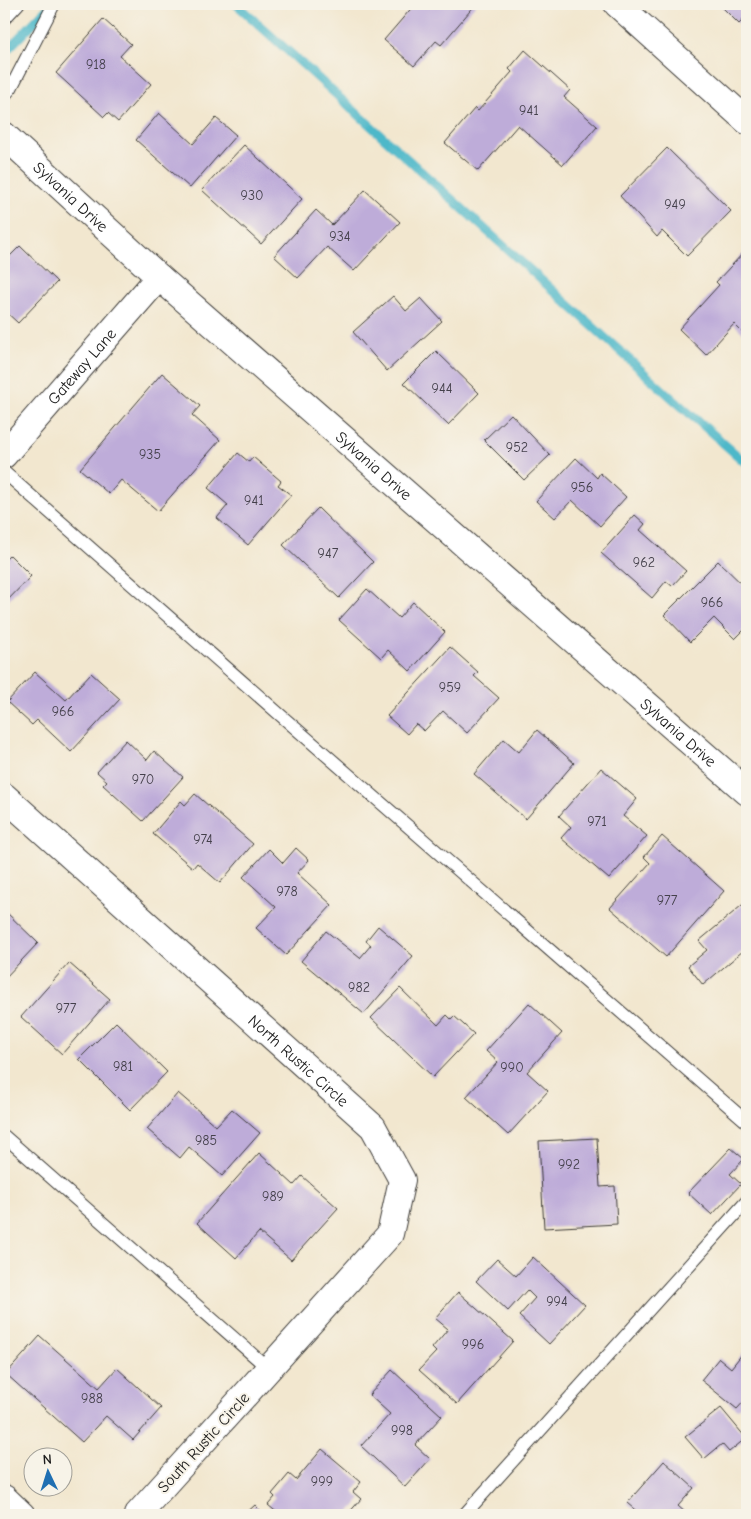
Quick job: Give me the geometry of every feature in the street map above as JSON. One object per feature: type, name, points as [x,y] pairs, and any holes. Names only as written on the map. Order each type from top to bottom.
[{"type":"street","points":[[617,4],[747,121]]},
{"type":"street","name":"Sylvania Drive","points":[[4,134],[159,277],[747,792]]},
{"type":"street","name":"Gateway Lane","points":[[4,455],[159,277]]},
{"type":"street","name":"North Rustic Circle","points":[[4,796],[373,1127],[402,1180],[390,1234],[269,1370]]},
{"type":"street","name":"South Rustic Circle","points":[[137,1515],[269,1370]]},
{"type":"street","points":[[4,1498],[22,1515]]},
{"type":"lane","points":[[4,19],[18,4]]},
{"type":"lane","points":[[4,96],[11,88],[54,4]]},
{"type":"lane","points":[[4,472],[285,720],[747,1122]]},
{"type":"lane","points":[[4,1136],[269,1370]]},
{"type":"lane","points":[[464,1515],[747,1201]]},
{"type":"building","points":[[415,4],[476,4],[441,45],[436,41],[414,66],[384,40]]},
{"type":"building","points":[[719,4],[747,4],[747,16],[739,24]]},
{"type":"building","points":[[103,19],[131,44],[120,56],[151,84],[118,122],[108,113],[104,117],[56,73]]},
{"type":"building","points":[[525,50],[570,90],[564,97],[597,126],[563,165],[518,125],[478,171],[445,143],[475,108],[478,111],[512,72],[509,69]]},
{"type":"building","points":[[159,113],[193,144],[216,118],[236,135],[190,188],[136,140]]},
{"type":"building","points":[[244,145],[302,199],[261,244],[202,190]]},
{"type":"building","points":[[667,148],[731,211],[687,256],[662,231],[657,237],[620,196]]},
{"type":"building","points":[[365,190],[400,222],[354,271],[327,247],[298,278],[274,256],[316,210],[332,225]]},
{"type":"building","points":[[20,246],[57,282],[18,323],[4,310],[4,260]]},
{"type":"building","points":[[747,249],[747,337],[734,324],[706,355],[679,329],[719,285],[716,282]]},
{"type":"building","points":[[393,296],[406,311],[421,298],[442,321],[387,371],[353,332]]},
{"type":"building","points":[[436,351],[479,393],[448,425],[404,383]]},
{"type":"building","points":[[162,373],[200,406],[192,415],[220,440],[158,511],[121,480],[109,494],[80,469]]},
{"type":"building","points":[[511,414],[550,455],[524,480],[484,440]]},
{"type":"building","points":[[238,453],[249,462],[253,457],[281,481],[278,485],[291,495],[248,545],[217,518],[228,505],[208,488]]},
{"type":"building","points":[[576,458],[597,478],[600,473],[626,497],[600,526],[572,500],[555,518],[536,501]]},
{"type":"building","points":[[318,508],[373,562],[339,598],[283,545]]},
{"type":"building","points":[[635,515],[645,524],[640,530],[686,571],[672,586],[666,581],[652,598],[601,553]]},
{"type":"building","points":[[10,555],[31,576],[4,604],[4,561]]},
{"type":"building","points":[[718,561],[747,589],[747,627],[735,639],[714,618],[690,642],[664,615]]},
{"type":"building","points":[[367,589],[399,618],[413,602],[445,632],[410,671],[388,650],[381,658],[339,620]]},
{"type":"building","points":[[450,647],[478,672],[474,676],[499,698],[467,733],[443,711],[424,731],[416,724],[407,734],[387,716]]},
{"type":"building","points":[[35,672],[66,700],[91,673],[120,699],[71,752],[37,720],[32,725],[7,702]]},
{"type":"building","points":[[537,730],[574,763],[526,819],[474,774],[504,739],[519,752]]},
{"type":"building","points":[[126,740],[147,760],[154,751],[183,777],[143,821],[103,785],[107,781],[97,772]]},
{"type":"building","points":[[601,768],[637,799],[623,816],[647,836],[609,879],[561,838],[571,827],[559,816]]},
{"type":"building","points":[[195,794],[253,844],[220,883],[197,863],[193,868],[153,834],[181,801],[185,805]]},
{"type":"building","points":[[662,836],[724,891],[666,957],[610,908],[650,863],[644,857]]},
{"type":"building","points":[[296,848],[309,860],[297,873],[332,905],[286,955],[256,928],[276,907],[243,877],[269,849],[283,863]]},
{"type":"building","points":[[747,901],[747,954],[744,950],[703,985],[688,966],[707,950],[699,941]]},
{"type":"building","points":[[4,910],[38,943],[4,979]]},
{"type":"building","points":[[378,926],[413,956],[364,1014],[301,961],[326,931],[360,958],[371,945],[366,941]]},
{"type":"building","points":[[69,963],[110,999],[62,1054],[21,1017]]},
{"type":"building","points":[[400,988],[438,1025],[447,1015],[451,1019],[454,1016],[474,1034],[433,1077],[371,1018]]},
{"type":"building","points":[[529,1003],[562,1033],[527,1072],[548,1091],[508,1135],[466,1097],[498,1062],[486,1051]]},
{"type":"building","points":[[116,1022],[167,1072],[130,1110],[79,1059]]},
{"type":"building","points":[[178,1093],[216,1126],[232,1109],[260,1133],[222,1176],[189,1147],[180,1158],[147,1129]]},
{"type":"building","points":[[597,1138],[600,1187],[615,1186],[617,1224],[544,1228],[539,1141]]},
{"type":"building","points":[[731,1148],[744,1159],[730,1174],[741,1184],[712,1215],[688,1193]]},
{"type":"building","points":[[259,1153],[294,1185],[302,1176],[338,1208],[291,1260],[259,1232],[236,1258],[197,1223]]},
{"type":"building","points":[[533,1257],[585,1305],[549,1344],[519,1316],[535,1298],[527,1290],[508,1311],[476,1281],[497,1259],[516,1276]]},
{"type":"building","points":[[458,1292],[513,1341],[457,1404],[419,1370],[436,1352],[432,1348],[448,1329],[435,1318]]},
{"type":"building","points":[[40,1336],[99,1388],[117,1368],[161,1408],[133,1440],[106,1416],[82,1442],[6,1374]]},
{"type":"building","points":[[747,1348],[747,1398],[737,1409],[701,1380],[719,1358],[731,1368]]},
{"type":"building","points":[[392,1370],[442,1416],[415,1445],[430,1459],[405,1487],[361,1446],[390,1414],[369,1395]]},
{"type":"building","points":[[721,1408],[746,1438],[729,1452],[722,1444],[704,1459],[685,1437]]},
{"type":"building","points":[[322,1449],[361,1482],[353,1492],[361,1499],[347,1515],[280,1515],[268,1505],[275,1497],[272,1494],[289,1474],[296,1480]]},
{"type":"building","points":[[664,1461],[694,1488],[678,1506],[686,1513],[684,1515],[641,1515],[627,1503]]},
{"type":"building","points":[[255,1505],[265,1515],[244,1515]]},
{"type":"waterway","points":[[236,4],[747,464]]},
{"type":"waterway","points":[[4,53],[48,8]]}]
